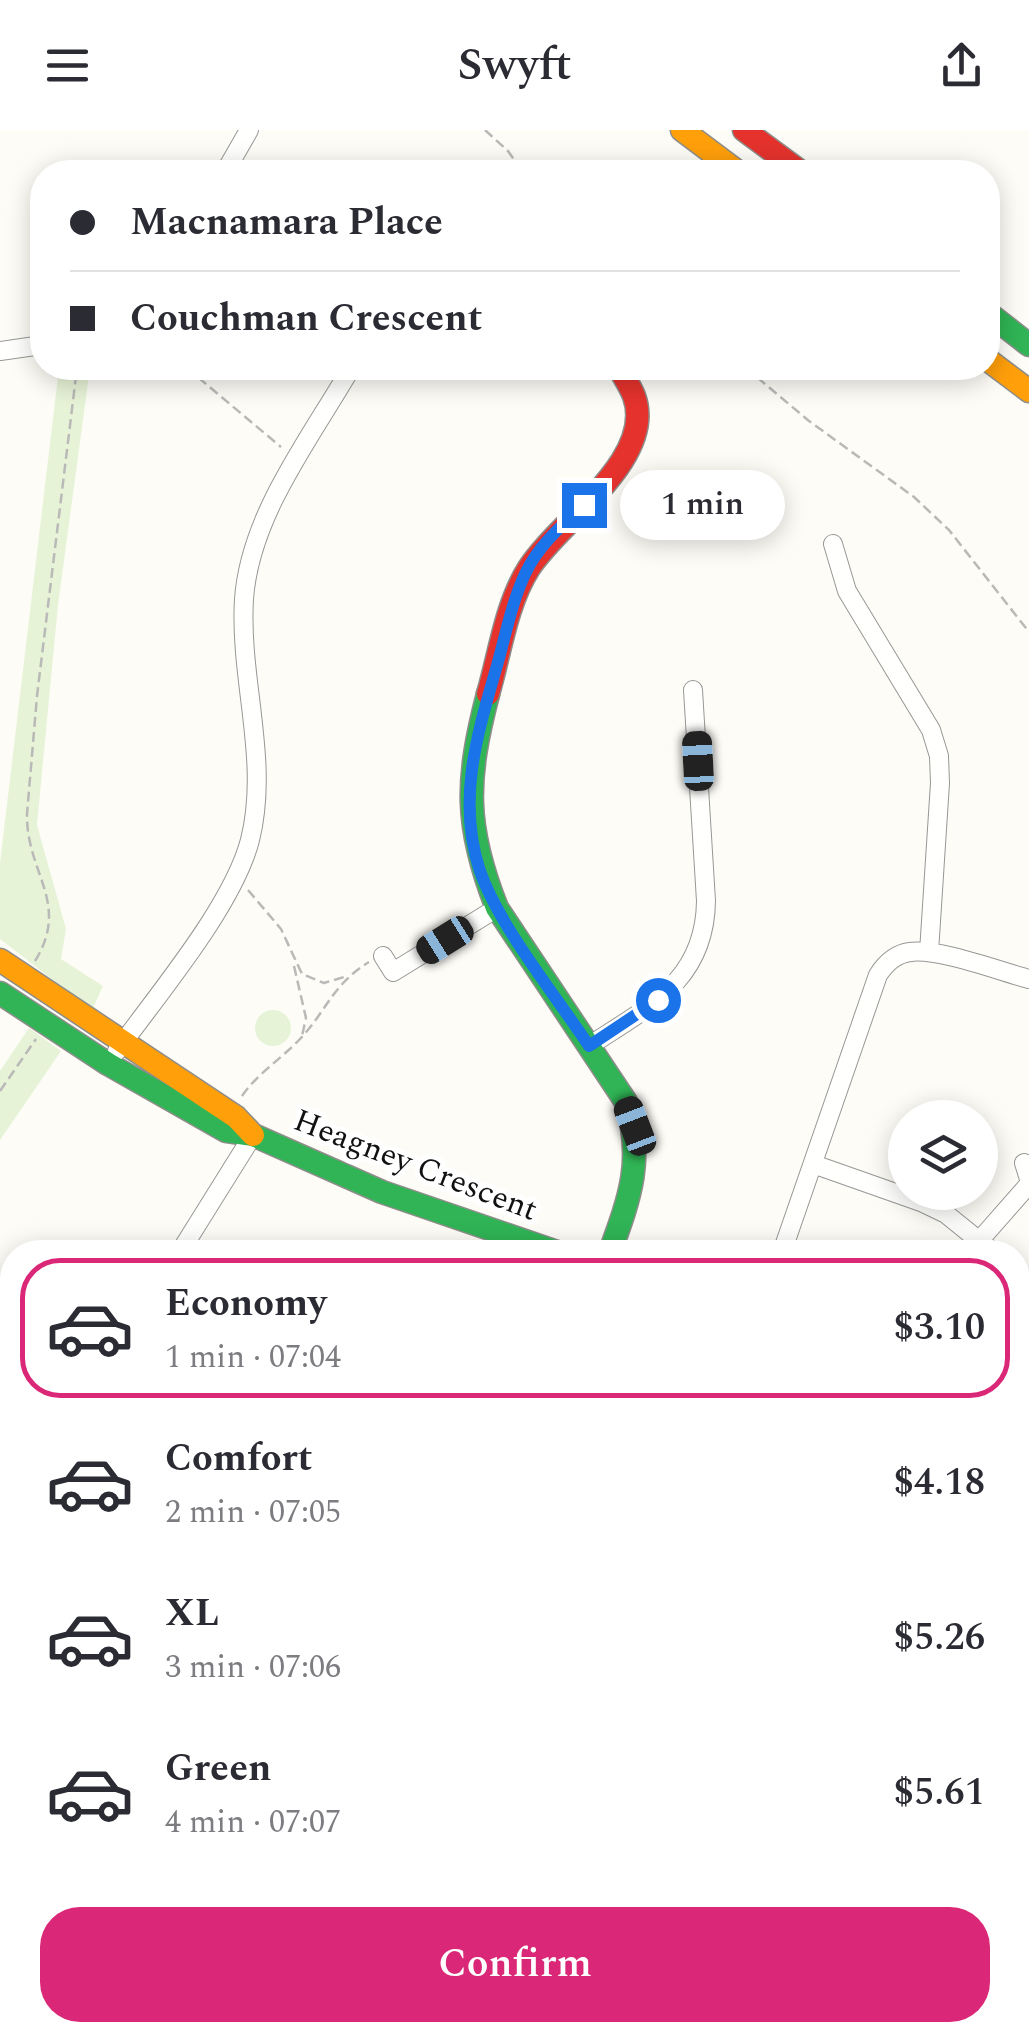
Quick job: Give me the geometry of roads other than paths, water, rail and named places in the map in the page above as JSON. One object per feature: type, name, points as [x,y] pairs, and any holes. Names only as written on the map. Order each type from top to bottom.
[{"type":"main road","points":[[682,130],[722,160]]},
{"type":"main road","points":[[744,130],[785,160]]},
{"type":"main road","points":[[1000,322],[1029,344]]},
{"type":"main road","points":[[1000,369],[1029,391]]},
{"type":"main road","points":[[615,1240],[638,1164],[637,1138],[626,1102],[496,908],[480,872],[471,835],[469,777],[476,738],[525,573],[560,526],[607,484],[632,442],[636,407],[627,380]]},
{"type":"main road","name":"Heagney Crescent","points":[[0,960],[230,1114],[253,1134],[382,1192],[536,1240]]},
{"type":"main road","name":"Heagney Crescent","points":[[0,993],[108,1064],[226,1131],[253,1134]]},
{"type":"street","points":[[232,160],[249,130]]},
{"type":"street","points":[[0,351],[30,346]]},
{"type":"street","points":[[108,1064],[234,882],[249,845],[258,777],[245,634],[248,567],[258,534],[344,380]]},
{"type":"street","points":[[834,544],[847,591],[930,730],[938,756],[940,782],[929,952]]},
{"type":"street","points":[[589,1046],[668,991],[699,949],[706,925],[706,901],[693,690]]},
{"type":"street","points":[[393,972],[496,908]]},
{"type":"street","points":[[786,1240],[878,975],[895,957],[908,952],[929,952],[1029,979]]},
{"type":"street","points":[[187,1240],[253,1134]]},
{"type":"street","points":[[813,1164],[921,1202],[946,1214],[978,1240]]},
{"type":"street","points":[[990,1240],[1027,1176]]}]
